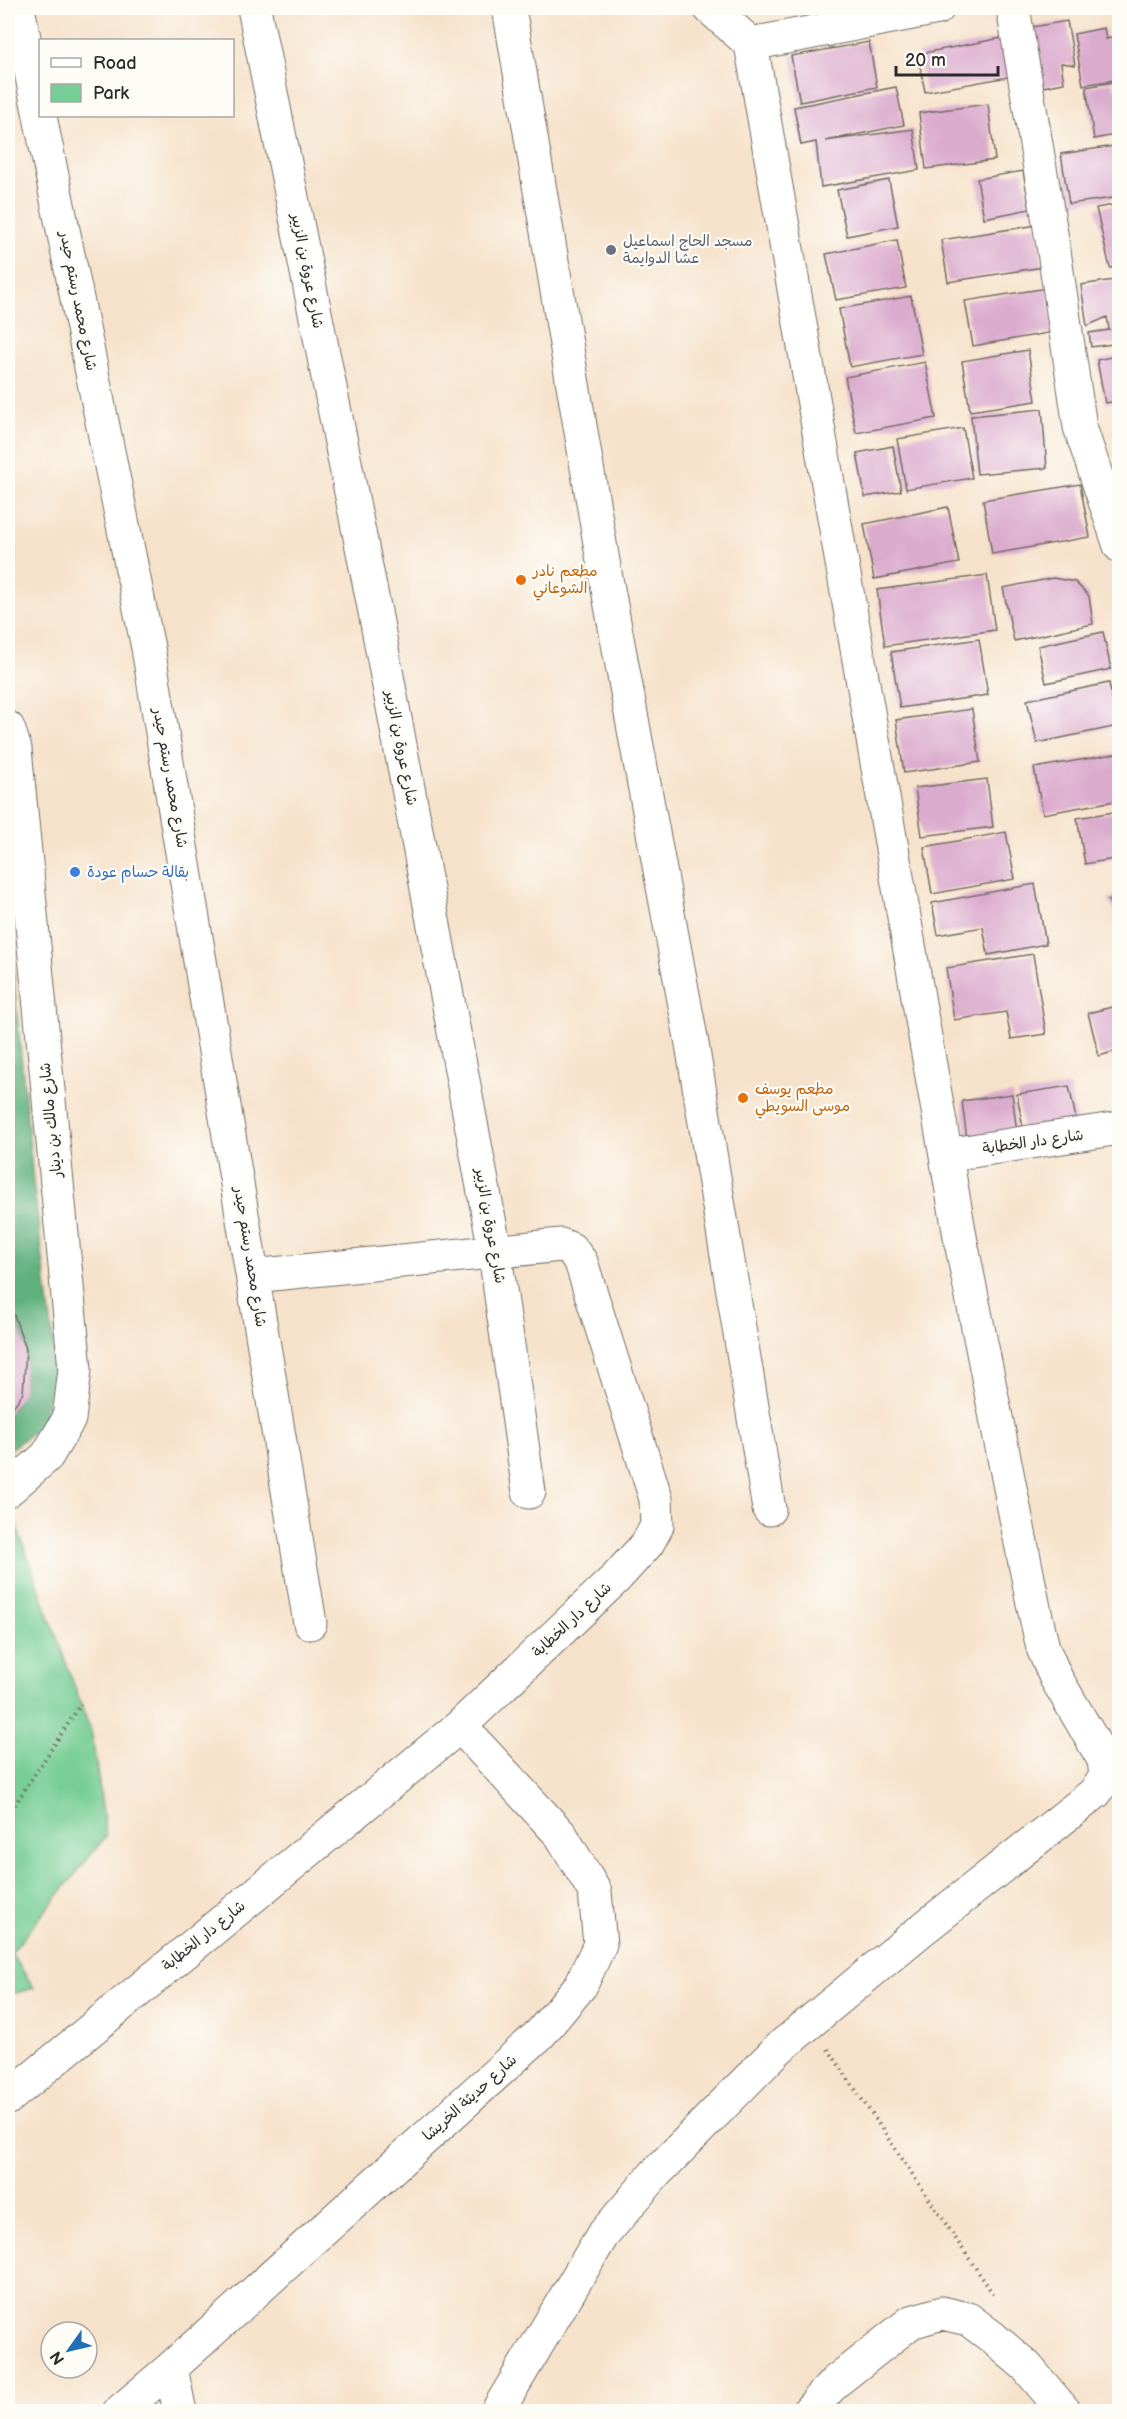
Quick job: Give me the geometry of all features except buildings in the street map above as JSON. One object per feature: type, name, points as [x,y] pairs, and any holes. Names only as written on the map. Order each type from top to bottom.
[{"type":"street","name":"شارع محمد رستم حيدر","points":[[18,8],[39,111]]},
{"type":"street","name":"شارع عروة بن الزبير","points":[[254,8],[375,612],[495,1252],[529,1492]]},
{"type":"street","points":[[509,8],[605,573],[691,1038],[769,1509]]},
{"type":"street","points":[[497,2412],[602,2236],[655,2174],[778,2048],[919,1932],[1062,1821],[1096,1792],[1106,1776],[1104,1760],[1056,1678],[1043,1648],[946,1155],[751,44],[710,8]]},
{"type":"street","points":[[751,44],[938,8]]},
{"type":"street","points":[[1012,8],[1054,251],[1080,427],[1119,546]]},
{"type":"street","name":"شارع محمد رستم حيدر","points":[[40,117],[148,648],[309,1623]]},
{"type":"street","name":"شارع مالك بن دينار","points":[[8,728],[15,749],[75,1369],[69,1419],[47,1456],[8,1490]]},
{"type":"street","name":"شارع دار الخطابة","points":[[946,1155],[1119,1128]]},
{"type":"street","name":"شارع دار الخطابة","points":[[8,2098],[460,1726],[616,1578],[647,1544],[657,1526],[656,1499],[582,1262],[571,1249],[561,1245],[253,1275]]},
{"type":"street","name":"شارع حديثة الخريشا","points":[[119,2412],[171,2368],[540,2034],[581,1985],[600,1944],[595,1893],[561,1835],[460,1726]]},
{"type":"street","points":[[808,2412],[835,2382],[911,2322],[942,2313],[968,2319],[992,2337],[1026,2366],[1065,2412]]},
{"type":"street","points":[[171,2368],[180,2412]]},
{"type":"path","points":[[8,1815],[81,1704]]},
{"type":"path","points":[[828,2048],[1000,2304]]},
{"type":"green space","points":[[8,918],[33,1181],[56,1362],[42,1425],[8,1451],[8,1414],[23,1393],[26,1349],[14,1315],[8,1308]]},
{"type":"green space","points":[[15,1522],[92,1735],[106,1836],[11,1953],[34,1988],[8,1995],[8,1527]]},
{"type":"place","name":"مسجد الحاج اسماعيل عشا الدوايمة","points":[[611,250]]},
{"type":"place","name":"مطعم نادر الشوعاني","points":[[521,580]]},
{"type":"place","name":"بقالة حسام عودة","points":[[75,872]]},
{"type":"place","name":"مطعم يوسف موسى السويطي","points":[[743,1098]]}]
